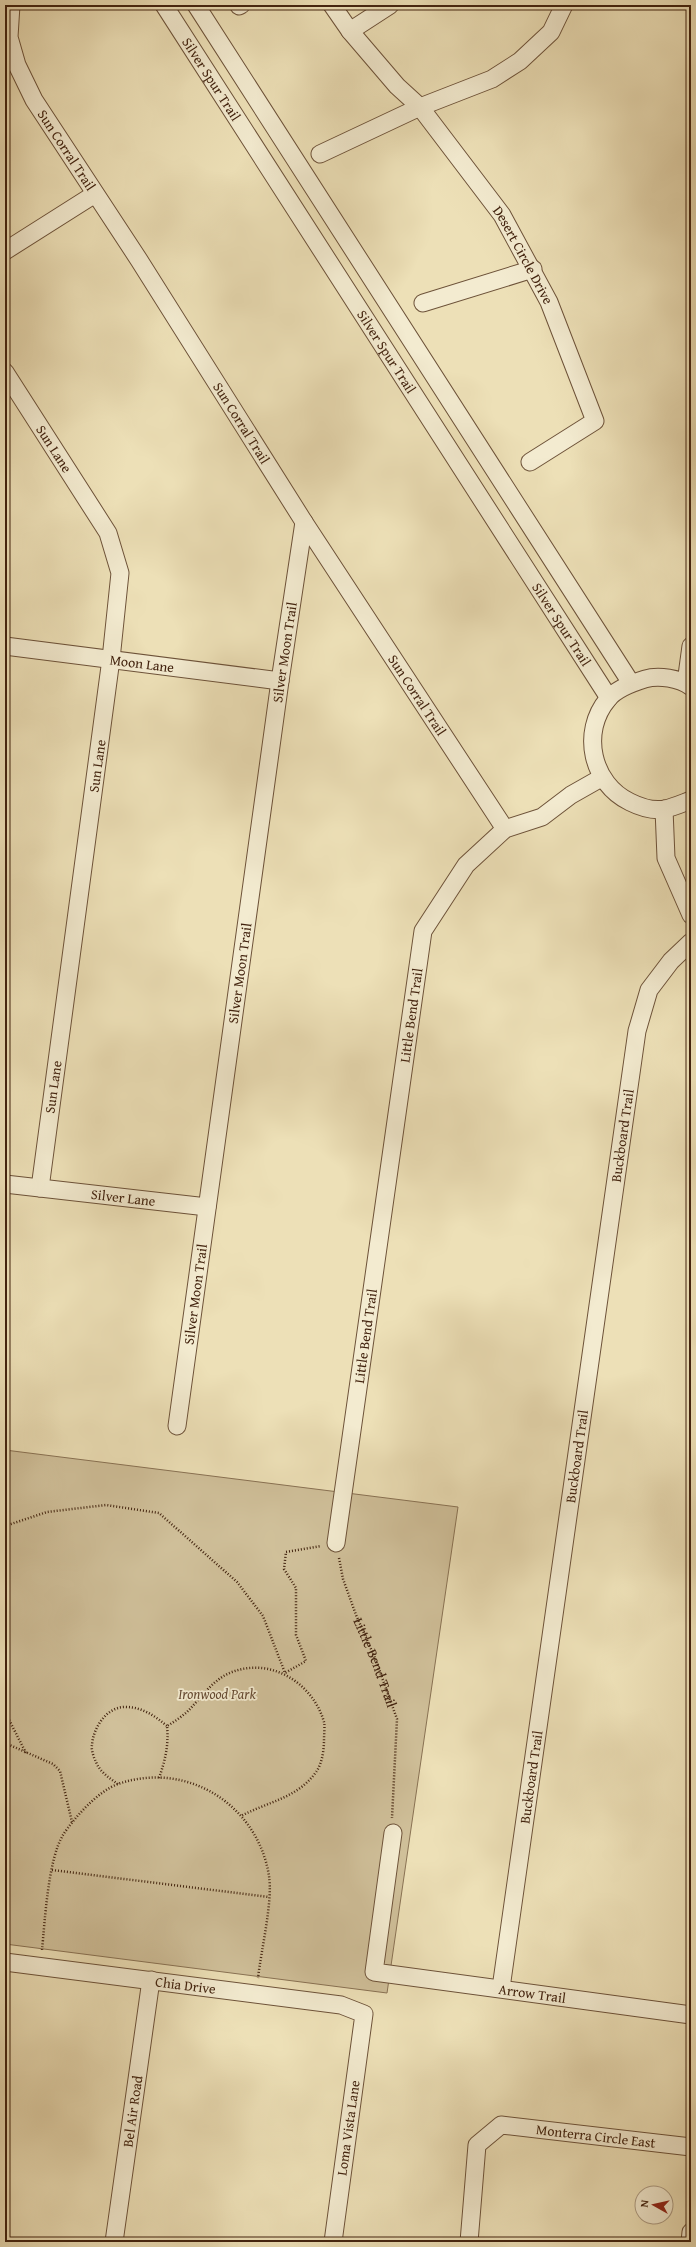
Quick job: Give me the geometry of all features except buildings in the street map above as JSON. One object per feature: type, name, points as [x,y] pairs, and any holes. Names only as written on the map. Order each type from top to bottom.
[{"type":"street","name":"Sun Corral Trail","points":[[11,5],[10,36],[17,65],[34,100],[139,260],[304,522],[505,829]]},
{"type":"street","name":"Silver Spur Trail","points":[[164,5],[382,347],[609,698]]},
{"type":"street","name":"Silver Spur Trail","points":[[196,5],[631,683]]},
{"type":"street","name":"Desert Circle Drive","points":[[332,5],[350,31],[397,86],[420,107],[502,215],[533,269],[549,302],[594,421],[530,462]]},
{"type":"street","points":[[350,31],[390,5]]},
{"type":"street","points":[[320,154],[420,107],[492,79],[520,61],[551,32],[564,5]]},
{"type":"street","points":[[5,251],[95,194]]},
{"type":"street","points":[[423,303],[533,269]]},
{"type":"street","points":[[357,307],[380,293]]},
{"type":"street","points":[[382,347],[405,332]]},
{"type":"street","name":"Sun Lane","points":[[5,372],[108,533],[120,573],[111,659],[40,1188]]},
{"type":"street","name":"Silver Moon Trail","points":[[177,1426],[280,681],[304,522]]},
{"type":"street","name":"Moon Lane","points":[[5,646],[280,681]]},
{"type":"street","points":[[691,646],[688,685],[655,676],[631,683],[609,698],[599,711],[591,745],[601,778],[618,796],[640,807],[664,809],[691,800]]},
{"type":"street","name":"Little Bend Trail","points":[[336,1543],[423,931],[466,865],[505,829],[542,817],[571,795],[601,778]]},
{"type":"street","points":[[664,809],[666,858],[691,915]]},
{"type":"street","name":"Buckboard Trail","points":[[501,1988],[637,1031],[649,990],[671,961],[691,942]]},
{"type":"street","name":"Silver Lane","points":[[5,1184],[208,1207]]},
{"type":"street","name":"Arrow Trail","points":[[393,1833],[374,1972],[501,1988],[691,2015]]},
{"type":"street","name":"Chia Drive","points":[[5,1962],[341,2005],[364,2014]]},
{"type":"street","name":"Bel Air Road","points":[[114,2242],[151,1980]]},
{"type":"street","name":"Loma Vista Lane","points":[[333,2242],[364,2014]]},
{"type":"street","name":"Monterra Circle East","points":[[469,2242],[477,2145],[501,2125],[691,2147]]},
{"type":"street","points":[[690,2242],[691,2232]]},
{"type":"path","points":[[5,1526],[46,1512],[106,1505],[159,1514],[237,1582],[263,1616],[285,1673]]},
{"type":"path","points":[[285,1673],[306,1661],[296,1635],[296,1588],[284,1570],[286,1552],[336,1543]]},
{"type":"path","name":"Little Bend Trail","points":[[336,1543],[343,1579],[356,1615],[376,1658],[397,1719],[391,1805],[393,1833]]},
{"type":"path","points":[[167,1726],[186,1712],[220,1678],[232,1672],[246,1668],[262,1668],[285,1673],[304,1687],[316,1702],[324,1723],[324,1749],[317,1771],[302,1788],[274,1803],[258,1806],[241,1816]]},
{"type":"path","points":[[118,1784],[105,1775],[97,1764],[91,1746],[94,1733],[101,1721],[111,1711],[125,1706],[142,1710],[167,1726]]},
{"type":"path","points":[[5,1712],[26,1754]]},
{"type":"path","points":[[159,1778],[166,1757],[168,1740],[167,1726]]},
{"type":"path","points":[[5,1743],[26,1754],[52,1764],[60,1771],[72,1822]]},
{"type":"path","points":[[42,1951],[52,1870],[62,1837],[72,1822],[105,1791],[118,1784],[159,1778],[187,1781],[213,1792],[241,1816],[256,1837],[264,1854],[269,1878],[269,1896],[258,1979]]},
{"type":"path","points":[[52,1870],[269,1896]]},
{"type":"green space","name":"Ironwood Park","points":[[5,1450],[458,1507],[387,1993],[5,1944]]}]
